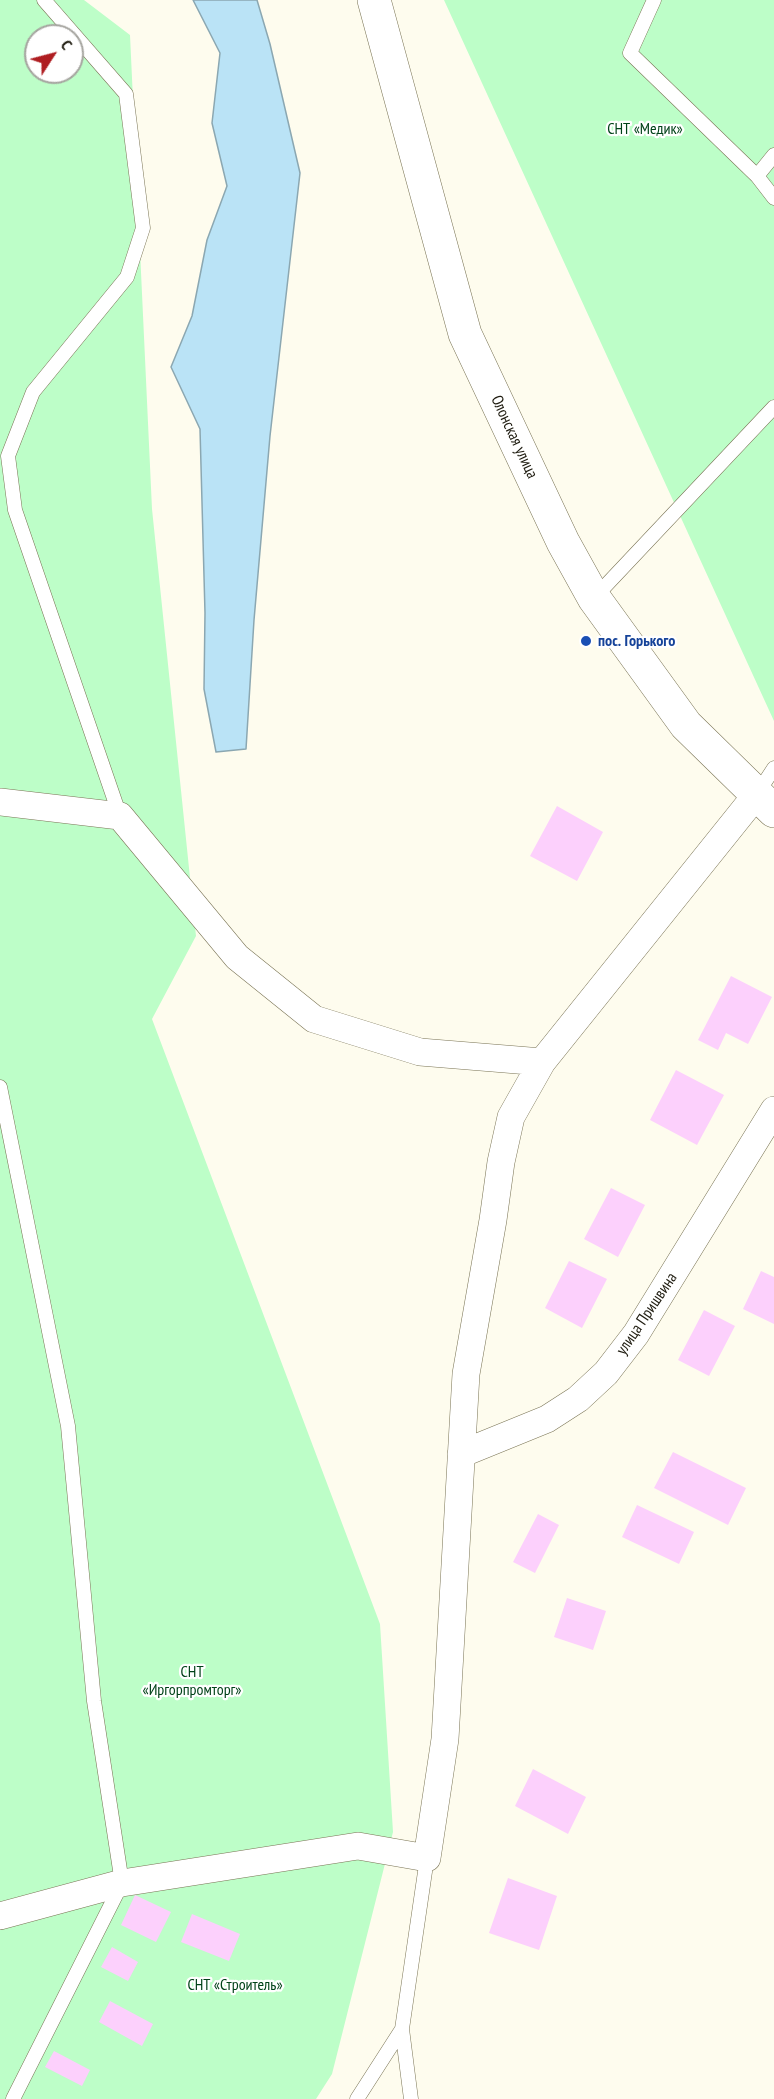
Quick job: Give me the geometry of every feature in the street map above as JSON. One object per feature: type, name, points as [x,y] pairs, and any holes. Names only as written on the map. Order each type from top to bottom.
[{"type":"street","name":"Олонская улица","points":[[374,0],[465,333],[563,542],[594,598],[686,725],[768,791]]},
{"type":"street","points":[[0,1916],[122,1883],[358,1846],[427,1858],[445,1739],[466,1374],[501,1162],[511,1117],[542,1062],[768,791]]},
{"type":"street","points":[[0,801],[120,816],[237,957],[314,1019],[420,1052],[542,1062]]},
{"type":"street","name":"улица Пришвина","points":[[461,1454],[547,1419],[579,1400],[606,1373],[636,1334],[774,1110]]},
{"type":"lane","points":[[44,0],[126,94],[143,228],[127,277],[33,392],[8,456],[15,510],[120,816]]},
{"type":"lane","points":[[654,0],[630,53],[757,176],[774,198]]},
{"type":"lane","points":[[757,176],[774,155]]},
{"type":"lane","points":[[594,598],[774,407]]},
{"type":"lane","points":[[0,1087],[68,1426],[94,1701],[122,1883],[12,2099]]},
{"type":"lane","points":[[411,2099],[402,2029],[427,1858]]},
{"type":"lane","points":[[357,2099],[402,2029]]},
{"type":"green space","name":"СНТ «Иргорпромторг»","points":[[0,0],[84,0],[130,35],[152,509],[196,936],[152,1019],[380,1624],[393,1832],[332,2074],[316,2099],[0,2099]]},
{"type":"green space","name":"СНТ «Медик»","points":[[444,0],[774,0],[774,721]]},
{"type":"water","points":[[193,0],[257,0],[270,44],[300,173],[270,436],[254,620],[246,749],[216,752],[204,689],[205,613],[200,429],[171,367],[192,316],[207,240],[227,186],[212,123],[220,53]]},
{"type":"building","points":[[557,806],[603,832],[577,881],[530,856]]},
{"type":"building","points":[[731,976],[772,997],[748,1044],[726,1033],[718,1050],[698,1040]]},
{"type":"building","points":[[676,1070],[724,1095],[697,1145],[650,1120]]},
{"type":"building","points":[[611,1188],[645,1205],[618,1257],[584,1239]]},
{"type":"building","points":[[569,1261],[607,1279],[582,1328],[545,1308]]},
{"type":"building","points":[[761,1271],[774,1277],[774,1324],[743,1309]]},
{"type":"building","points":[[704,1310],[735,1326],[709,1376],[678,1360]]},
{"type":"building","points":[[673,1452],[746,1488],[728,1525],[654,1488]]},
{"type":"building","points":[[637,1505],[694,1532],[679,1564],[622,1537]]},
{"type":"building","points":[[538,1514],[559,1525],[535,1573],[513,1562]]},
{"type":"building","points":[[567,1598],[606,1611],[593,1650],[554,1637]]},
{"type":"building","points":[[533,1769],[586,1797],[568,1834],[515,1806]]},
{"type":"building","points":[[508,1878],[557,1896],[539,1950],[489,1933]]},
{"type":"building","points":[[135,1895],[171,1912],[156,1942],[121,1925]]},
{"type":"building","points":[[192,1914],[240,1934],[229,1961],[181,1942]]},
{"type":"building","points":[[112,1947],[138,1962],[128,1981],[101,1967]]},
{"type":"building","points":[[110,2001],[153,2024],[142,2046],[99,2022]]},
{"type":"building","points":[[54,2051],[90,2070],[82,2086],[45,2067]]},
{"type":"place","name":"пос. Горького","points":[[586,641]]},
{"type":"park label","name":"СНТ «Строитель»","points":[[235,1985]]}]
